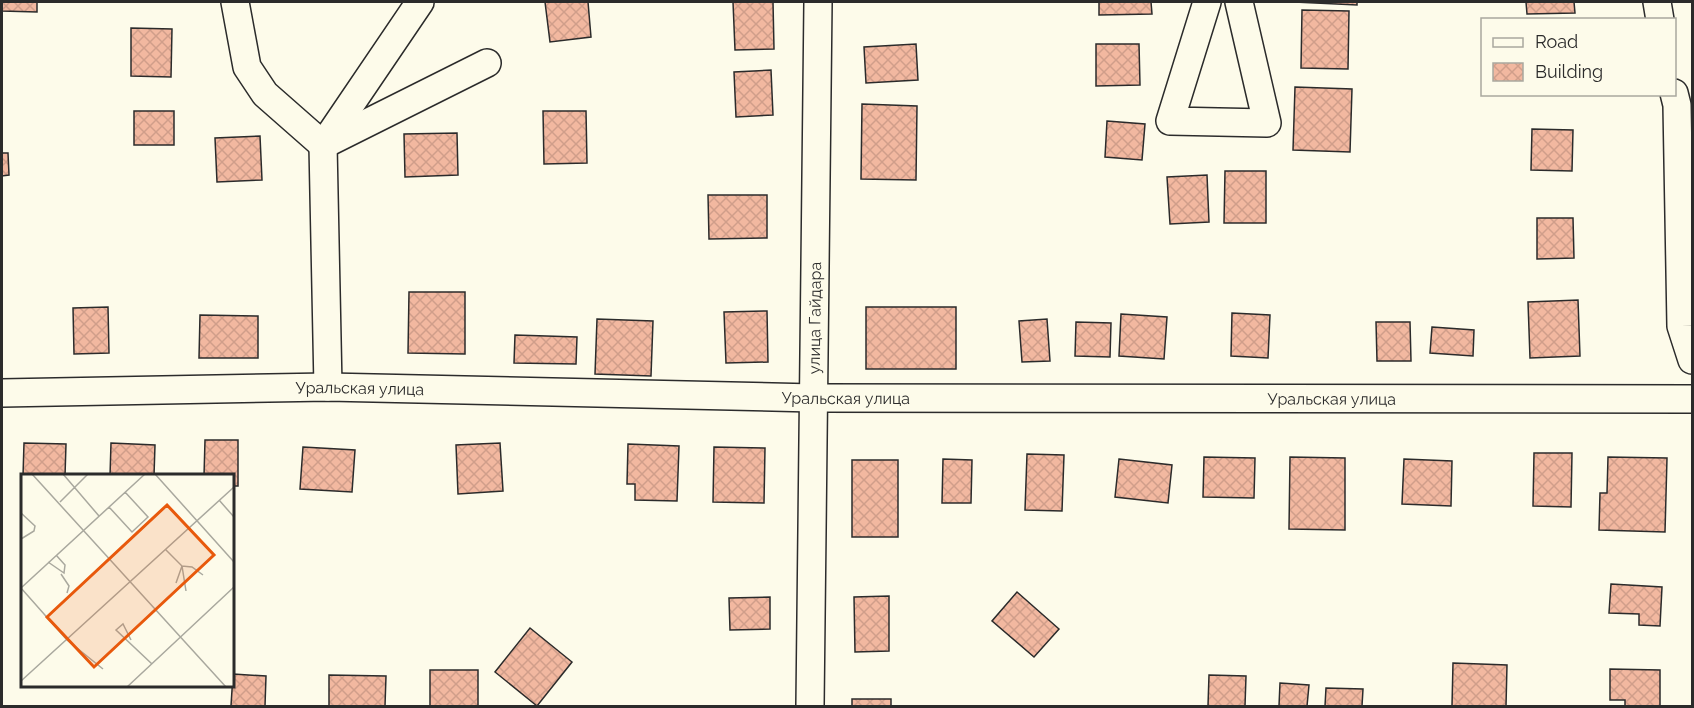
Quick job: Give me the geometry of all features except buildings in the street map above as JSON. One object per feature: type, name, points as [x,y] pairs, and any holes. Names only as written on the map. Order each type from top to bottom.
[{"type":"street","points":[[235,2],[247,67],[265,94],[323,145]]},
{"type":"street","points":[[328,387],[323,145],[420,2]]},
{"type":"street","name":"улица Гайдара","points":[[810,706],[818,2]]},
{"type":"street","points":[[1207,2],[1170,121],[1267,123],[1239,2]]},
{"type":"street","points":[[1657,2],[1660,18]]},
{"type":"street","points":[[323,145],[487,63]]},
{"type":"street","points":[[1675,96],[1677,105],[1680,326],[1692,360]]},
{"type":"street","name":"Уральская улица","points":[[2,393],[328,387],[814,398],[1692,399]]}]
